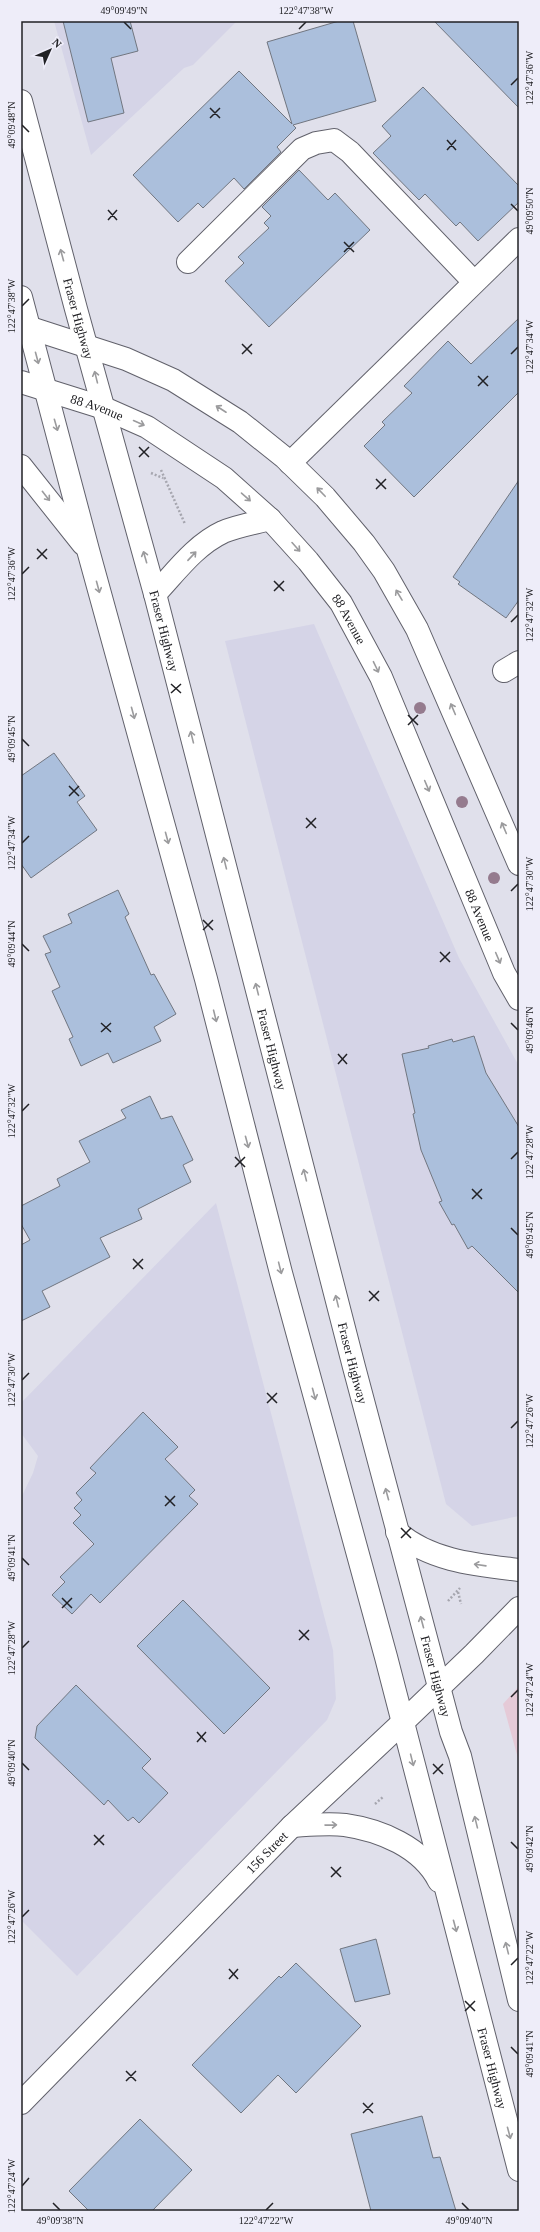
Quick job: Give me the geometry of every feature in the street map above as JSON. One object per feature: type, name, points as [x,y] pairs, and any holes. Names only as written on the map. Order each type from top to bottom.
[{"type":"main road","name":"Fraser Highway","points":[[21,100],[76,310],[88,346],[155,594],[397,1532],[451,1732],[460,1756],[519,2000]]},
{"type":"main road","points":[[188,262],[302,150],[316,143],[334,140],[350,152],[474,282]]},
{"type":"main road","points":[[290,463],[519,239]]},
{"type":"main road","name":"Fraser Highway","points":[[21,297],[25,326],[46,388],[88,550],[206,978],[281,1273],[403,1722],[519,2170]]},
{"type":"main road","points":[[25,326],[88,346],[149,368],[173,380],[240,422],[306,477],[345,519],[384,571],[402,601],[432,659],[519,864]]},
{"type":"main road","name":"88 Avenue","points":[[21,382],[46,388],[104,408],[147,427],[224,478],[270,519],[308,560],[341,603],[381,677],[504,973],[519,999]]},
{"type":"main road","points":[[21,466],[88,550]]},
{"type":"main road","points":[[155,594],[197,549],[213,538],[223,532],[270,519]]},
{"type":"main road","points":[[397,1532],[409,1543],[450,1559],[472,1564],[519,1570]]},
{"type":"main road","name":"156 Street","points":[[21,2103],[292,1826],[440,1687],[519,1608]]},
{"type":"main road","points":[[292,1826],[344,1825],[395,1840],[417,1853],[433,1869],[448,1898]]},
{"type":"path","points":[[147,471],[163,478],[187,528]]},
{"type":"path","points":[[448,1601],[458,1592],[461,1604]]},
{"type":"shaded area","points":[[54,21],[237,21],[193,65],[184,68],[91,155]]},
{"type":"shaded area","points":[[314,624],[459,958],[519,1066],[519,1516],[472,1526],[446,1504],[225,641]]},
{"type":"shaded area","points":[[216,1203],[333,1650],[336,1699],[327,1720],[77,1976],[21,1920],[21,1498],[33,1473],[38,1456],[21,1433],[21,1403]]},
{"type":"shaded area","points":[[519,1686],[519,1762],[503,1704]]},
{"type":"building","points":[[63,21],[130,21],[138,51],[111,58],[124,113],[88,122]]},
{"type":"building","points":[[339,21],[353,21],[376,101],[293,125],[296,128],[277,147],[281,152],[244,189],[234,178],[203,208],[198,203],[178,222],[133,175],[239,71],[292,124],[267,42]]},
{"type":"building","points":[[434,21],[519,21],[519,108]]},
{"type":"building","points":[[423,87],[519,186],[519,202],[478,241],[460,222],[456,226],[425,194],[419,200],[373,153],[391,136],[382,126]]},
{"type":"building","points":[[299,170],[328,200],[335,193],[370,230],[269,327],[225,281],[244,263],[238,257],[269,228],[264,223],[271,216],[262,207]]},
{"type":"building","points":[[519,318],[519,392],[414,497],[364,446],[385,425],[382,422],[412,393],[404,386],[448,341],[471,364]]},
{"type":"building","points":[[519,480],[519,600],[506,618],[458,584],[460,582],[453,577]]},
{"type":"building","points":[[54,753],[85,796],[77,802],[97,830],[31,878],[21,864],[21,776]]},
{"type":"building","points":[[118,890],[129,914],[125,917],[151,975],[154,974],[176,1014],[154,1027],[161,1041],[113,1063],[108,1053],[81,1066],[69,1039],[73,1037],[52,991],[60,987],[45,954],[51,952],[43,936],[72,923],[68,914]]},
{"type":"building","points":[[474,1036],[486,1073],[519,1127],[519,1293],[472,1246],[468,1249],[454,1224],[452,1225],[439,1202],[442,1201],[421,1150],[413,1114],[415,1113],[402,1054],[429,1048],[428,1046],[452,1039],[453,1042]]},
{"type":"building","points":[[150,1096],[161,1119],[172,1116],[193,1160],[183,1165],[191,1182],[138,1209],[142,1219],[100,1238],[110,1257],[42,1291],[50,1307],[21,1321],[21,1245],[30,1240],[21,1224],[21,1206],[60,1186],[57,1179],[90,1162],[79,1141],[126,1118],[121,1110]]},
{"type":"building","points":[[143,1412],[178,1447],[165,1459],[195,1490],[189,1496],[198,1504],[100,1603],[91,1594],[72,1614],[52,1595],[65,1582],[60,1577],[94,1544],[73,1523],[81,1515],[74,1508],[82,1500],[76,1493],[96,1473],[90,1468]]},
{"type":"building","points":[[183,1600],[270,1688],[224,1734],[137,1646]]},
{"type":"building","points":[[76,1685],[151,1759],[142,1768],[168,1793],[139,1823],[133,1817],[128,1821],[108,1800],[104,1805],[35,1738],[37,1726]]},
{"type":"building","points":[[376,1939],[390,1994],[355,2002],[340,1949]]},
{"type":"building","points":[[296,1963],[361,2026],[296,2093],[278,2075],[241,2113],[192,2065],[279,1976],[281,1978]]},
{"type":"building","points":[[422,2116],[433,2158],[440,2157],[456,2211],[371,2211],[351,2134]]},
{"type":"building","points":[[140,2119],[192,2170],[152,2211],[89,2211],[69,2191]]}]
